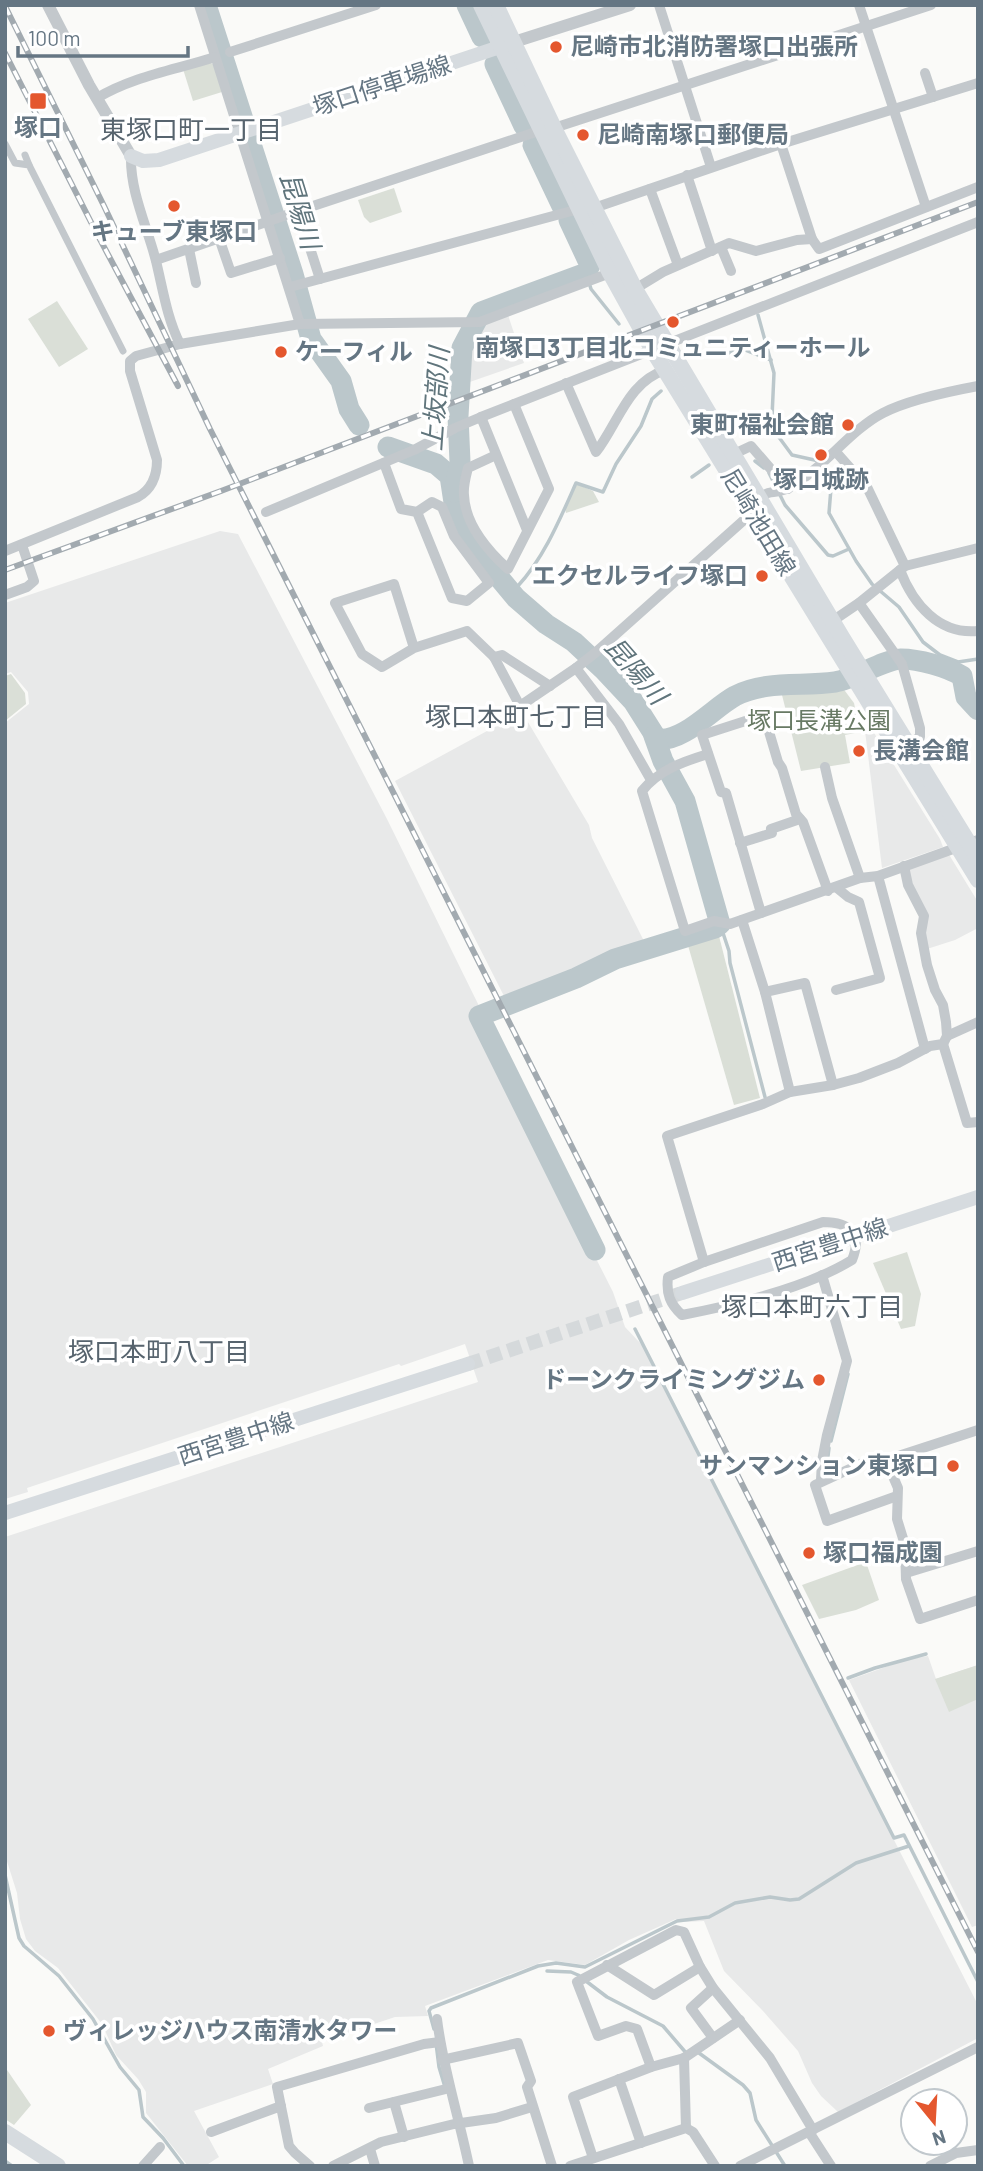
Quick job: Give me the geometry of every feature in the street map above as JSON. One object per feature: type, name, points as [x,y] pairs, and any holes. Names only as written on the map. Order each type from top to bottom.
[{"type":"main road","name":"尼崎池田線","points":[[481,5],[507,45],[587,209],[734,454],[771,496]]},
{"type":"main road","name":"尼崎池田線","points":[[496,5],[507,45]]},
{"type":"main road","name":"塚口停車場線","points":[[131,156],[143,161],[159,160],[507,45]]},
{"type":"main road","name":"尼崎池田線","points":[[587,209],[605,275],[666,370],[771,496],[827,624],[978,858]]},
{"type":"main road","name":"尼崎池田線","points":[[859,675],[908,744],[968,844],[978,880]]},
{"type":"main road","name":"西宮豊中線","points":[[682,1293],[978,1197]]},
{"type":"main road","name":"西宮豊中線","points":[[5,1513],[468,1364]]},
{"type":"main road","points":[[5,2132],[58,2166]]},
{"type":"street","points":[[199,5],[273,220],[280,258],[294,285],[305,323]]},
{"type":"street","points":[[230,52],[376,5]]},
{"type":"street","points":[[507,45],[630,5]]},
{"type":"street","points":[[659,5],[711,167]]},
{"type":"street","points":[[859,5],[926,207]]},
{"type":"street","points":[[156,260],[298,211],[931,5]]},
{"type":"street","points":[[52,6],[97,98],[131,156],[130,176],[156,260],[171,325],[180,344]]},
{"type":"street","points":[[97,98],[127,83],[215,57]]},
{"type":"street","points":[[925,73],[933,97]]},
{"type":"street","points":[[294,285],[587,209],[781,144],[978,83]]},
{"type":"street","points":[[5,144],[15,163],[29,165]]},
{"type":"street","points":[[781,144],[812,239],[819,249],[978,187]]},
{"type":"street","points":[[25,155],[123,351]]},
{"type":"street","points":[[687,176],[717,249],[731,271]]},
{"type":"street","points":[[650,189],[678,265]]},
{"type":"street","points":[[298,211],[320,279]]},
{"type":"street","points":[[266,512],[414,450],[481,416],[978,222]]},
{"type":"street","points":[[219,238],[230,273],[280,258]]},
{"type":"street","points":[[635,289],[678,265],[729,243],[756,251],[797,240],[812,239]]},
{"type":"street","points":[[189,249],[196,283]]},
{"type":"street","points":[[5,551],[138,497],[150,486],[157,460],[130,371],[130,361],[136,356],[180,344],[305,323],[475,322],[605,275]]},
{"type":"street","points":[[566,383],[596,452],[629,397],[645,380],[666,370]]},
{"type":"street","points":[[414,648],[394,584],[335,603],[362,654],[382,667],[414,648],[467,631],[494,657],[520,706],[590,657],[771,496],[821,464],[843,443],[883,413],[934,396],[978,386]]},
{"type":"street","points":[[496,455],[468,468],[463,494],[468,516],[488,550],[508,569],[549,489],[514,404]]},
{"type":"street","points":[[481,416],[527,530]]},
{"type":"street","points":[[734,454],[751,446],[771,496]]},
{"type":"street","points":[[836,452],[867,487],[902,568],[905,584],[924,612],[954,630],[978,631]]},
{"type":"street","points":[[384,463],[401,509],[417,512],[432,502],[442,507],[454,536],[489,583],[467,601],[452,598],[417,512]]},
{"type":"street","points":[[5,595],[27,587],[34,581],[22,545]]},
{"type":"street","points":[[827,624],[859,603],[902,568],[978,548]]},
{"type":"street","points":[[859,603],[900,660],[920,729],[920,737],[908,744]]},
{"type":"street","points":[[494,657],[502,655],[550,686]]},
{"type":"street","points":[[576,668],[620,724],[651,780]]},
{"type":"street","points":[[761,914],[726,793],[721,792],[702,735],[764,715],[796,814],[833,889],[859,902],[880,978],[836,990]]},
{"type":"street","points":[[708,754],[677,763],[651,780],[642,791],[685,932],[719,921],[730,923],[742,920],[860,878],[878,876],[968,844]]},
{"type":"street","points":[[825,767],[832,798],[860,878]]},
{"type":"street","points":[[740,843],[772,833],[771,829],[800,818]]},
{"type":"street","points":[[904,866],[908,885],[924,916],[924,951],[931,981],[943,1005],[945,1040],[967,1123],[978,1122]]},
{"type":"street","points":[[878,876],[925,1049]]},
{"type":"street","points":[[742,920],[765,992],[790,1093]]},
{"type":"street","points":[[765,992],[805,983],[833,1085]]},
{"type":"street","points":[[704,1262],[667,1136],[790,1093],[833,1085],[898,1063],[978,1022]]},
{"type":"street","points":[[823,1222],[839,1222],[849,1227],[855,1237],[856,1251],[852,1260],[822,1275],[731,1306],[682,1315],[673,1306],[667,1291],[668,1277],[704,1262],[823,1222]]},
{"type":"street","points":[[822,1275],[847,1361],[827,1435],[822,1461],[824,1479]]},
{"type":"street","points":[[897,1496],[827,1521],[815,1485],[866,1461],[886,1460],[978,1430]]},
{"type":"street","points":[[886,1460],[898,1488],[897,1519],[905,1545],[906,1573],[920,1619],[978,1601]]},
{"type":"street","points":[[906,1573],[978,1551]]},
{"type":"street","points":[[652,2067],[637,2029],[626,2026],[598,2036],[577,1982],[676,1930],[684,1932],[713,1988],[770,2057],[831,2166]]},
{"type":"street","points":[[607,1965],[654,1995],[700,1967]]},
{"type":"street","points":[[713,1988],[691,2008],[713,2038]]},
{"type":"street","points":[[437,2019],[437,2043],[468,2166]]},
{"type":"street","points":[[593,2161],[573,2097],[684,2057],[740,2020]]},
{"type":"street","points":[[310,2166],[289,2146],[277,2087],[437,2043]]},
{"type":"street","points":[[442,2060],[518,2043],[531,2081],[527,2087],[532,2107],[551,2166]]},
{"type":"street","points":[[740,2166],[978,2047]]},
{"type":"street","points":[[684,2057],[686,2127]]},
{"type":"street","points":[[619,2079],[641,2143]]},
{"type":"street","points":[[369,2108],[447,2089]]},
{"type":"street","points":[[394,2102],[404,2137]]},
{"type":"street","points":[[211,2132],[281,2106]]},
{"type":"street","points":[[333,2166],[381,2142],[496,2118],[532,2107]]},
{"type":"street","points":[[570,2166],[593,2161],[686,2127]]},
{"type":"street","points":[[686,2127],[693,2132],[715,2166]]},
{"type":"street","points":[[143,2166],[160,2147]]},
{"type":"street","points":[[370,2149],[376,2166]]},
{"type":"street","points":[[930,2166],[956,2153],[978,2150]]},
{"type":"shaded area","points":[[508,315],[524,363],[464,384],[465,347],[479,325]]},
{"type":"shaded area","points":[[220,531],[238,534],[387,819],[480,1008],[474,1018],[613,1292],[625,1327],[642,1345],[978,2005],[978,2038],[838,2112],[812,2083],[798,2051],[724,1971],[704,1921],[685,1922],[676,1919],[629,1940],[585,1965],[548,1960],[425,2006],[428,2016],[395,2017],[322,2042],[323,2046],[268,2069],[273,2084],[194,2111],[219,2157],[205,2166],[188,2166],[146,2113],[146,2092],[116,2055],[102,2024],[58,1968],[35,1951],[26,1939],[17,1893],[5,1855],[5,1537],[478,1382],[465,1344],[27,1488],[28,1492],[5,1499],[5,723],[29,704],[28,692],[11,672],[5,674],[5,603]]},
{"type":"shaded area","points":[[522,712],[589,825],[592,838],[647,947],[506,1000],[395,781]]},
{"type":"shaded area","points":[[871,728],[943,847],[882,868],[865,731]]},
{"type":"shaded area","points":[[948,853],[978,902],[978,928],[955,940],[927,949],[925,929],[907,868]]},
{"type":"shaded area","points":[[928,1656],[936,1679],[978,1665],[978,1925],[972,1927],[849,1680],[905,1660]]},
{"type":"green space","points":[[208,61],[214,65],[222,92],[193,101],[183,69]]},
{"type":"green space","points":[[394,188],[402,212],[370,223],[364,217],[358,200]]},
{"type":"green space","points":[[57,301],[88,349],[59,367],[28,319]]},
{"type":"green space","points":[[577,484],[593,491],[599,502],[566,513],[565,509]]},
{"type":"green space","points":[[11,674],[25,693],[26,704],[5,721],[5,676]]},
{"type":"green space","name":"塚口長溝公園","points":[[842,687],[854,703],[860,732],[845,735],[850,763],[801,771],[782,695]]},
{"type":"green space","points":[[718,932],[760,1098],[734,1105],[687,942]]},
{"type":"green space","points":[[907,1252],[921,1294],[915,1326],[901,1329],[873,1263]]},
{"type":"green space","points":[[866,1562],[879,1600],[856,1610],[819,1619],[802,1585]]},
{"type":"green space","points":[[978,1665],[978,1699],[949,1712],[935,1679]]},
{"type":"green space","points":[[5,2067],[31,2105],[14,2125],[5,2119]]},
{"type":"waterway","name":"昆陽川","points":[[206,5],[293,274],[311,339],[341,381],[349,409],[359,425]]},
{"type":"waterway","name":"上坂部川","points":[[467,5],[482,37]]},
{"type":"waterway","name":"上坂部川","points":[[495,64],[524,126]]},
{"type":"waterway","name":"上坂部川","points":[[533,145],[562,206]]},
{"type":"waterway","name":"上坂部川","points":[[454,492],[460,462],[458,416],[462,348],[481,312],[586,273],[590,265],[569,220]]},
{"type":"waterway","points":[[586,273],[591,289],[619,324]]},
{"type":"waterway","points":[[758,315],[774,373],[772,417],[778,436],[792,455],[819,461],[831,488],[829,513],[856,561],[872,584],[899,607],[923,642],[940,655],[958,662],[978,659]]},
{"type":"waterway","points":[[721,355],[743,349],[771,360]]},
{"type":"waterway","points":[[517,587],[543,551],[576,483],[603,492],[616,464],[641,426],[652,399],[661,391]]},
{"type":"waterway","name":"昆陽川","points":[[388,447],[436,464],[450,476],[455,509],[466,538],[516,598],[546,624],[574,642],[604,670],[633,701],[657,739],[677,736],[698,724],[726,701],[747,691],[772,686],[835,682],[901,659],[933,664],[962,676],[966,697],[978,710]]},
{"type":"waterway","points":[[755,461],[764,468]]},
{"type":"waterway","points":[[692,477],[709,465]]},
{"type":"waterway","points":[[769,473],[785,505],[828,555],[833,556],[849,549]]},
{"type":"waterway","points":[[595,1250],[479,1016],[576,978],[615,959],[715,928],[720,924],[685,801],[663,761],[654,736]]},
{"type":"waterway","points":[[720,924],[765,1097]]},
{"type":"waterway","points":[[635,1329],[894,1838],[904,1835],[978,1982]]},
{"type":"waterway","points":[[831,1441],[848,1374]]},
{"type":"waterway","points":[[826,1472],[829,1448]]},
{"type":"waterway","points":[[848,1678],[926,1654]]},
{"type":"waterway","points":[[434,2029],[429,2011],[431,2008],[538,1966],[556,1963],[585,1967],[677,1921],[709,1917],[735,1903],[770,1897],[799,1899],[856,1863],[909,1846]]},
{"type":"waterway","points":[[5,1875],[19,1938],[24,1946],[59,1976],[93,2019],[120,2067],[139,2090],[143,2117],[184,2166]]},
{"type":"waterway","points":[[547,1971],[578,1975],[607,1997],[663,2026],[687,2054]]},
{"type":"waterway","points":[[436,2043],[445,2087]]},
{"type":"waterway","points":[[699,2053],[750,2093],[756,2120],[785,2166]]},
{"type":"waterway","points":[[5,2161],[12,2166]]},
{"type":"tunnel","points":[[468,1364],[682,1293]]},
{"type":"railway","points":[[5,6],[210,429],[978,1952]]},
{"type":"railway","points":[[5,53],[178,386]]},
{"type":"railway","points":[[5,570],[221,491],[978,202]]},
{"type":"place","name":"尼崎市北消防署塚口出張所","points":[[556,47]]},
{"type":"place","name":"塚口","points":[[38,101]]},
{"type":"place","name":"尼崎南塚口郵便局","points":[[583,135]]},
{"type":"place","name":"キューブ東塚口","points":[[174,206]]},
{"type":"place","name":"南塚口3丁目北コミュニティーホール","points":[[673,322]]},
{"type":"place","name":"ケーフィル","points":[[281,352]]},
{"type":"place","name":"東町福祉会館","points":[[848,425]]},
{"type":"place","name":"塚口城跡","points":[[821,455]]},
{"type":"place","name":"エクセルライフ塚口","points":[[762,576]]},
{"type":"place","name":"長溝会館","points":[[859,751]]},
{"type":"place","name":"ドーンクライミングジム","points":[[819,1380]]},
{"type":"place","name":"サンマンション東塚口","points":[[953,1466]]},
{"type":"place","name":"塚口福成園","points":[[809,1553]]},
{"type":"place","name":"ヴィレッジハウス南清水タワー","points":[[49,2031]]},
{"type":"district","name":"東塚口町一丁目","points":[[191,130]]},
{"type":"district","name":"塚口本町七丁目","points":[[516,717]]},
{"type":"district","name":"塚口本町六丁目","points":[[812,1307]]},
{"type":"district","name":"塚口本町八丁目","points":[[159,1352]]}]
